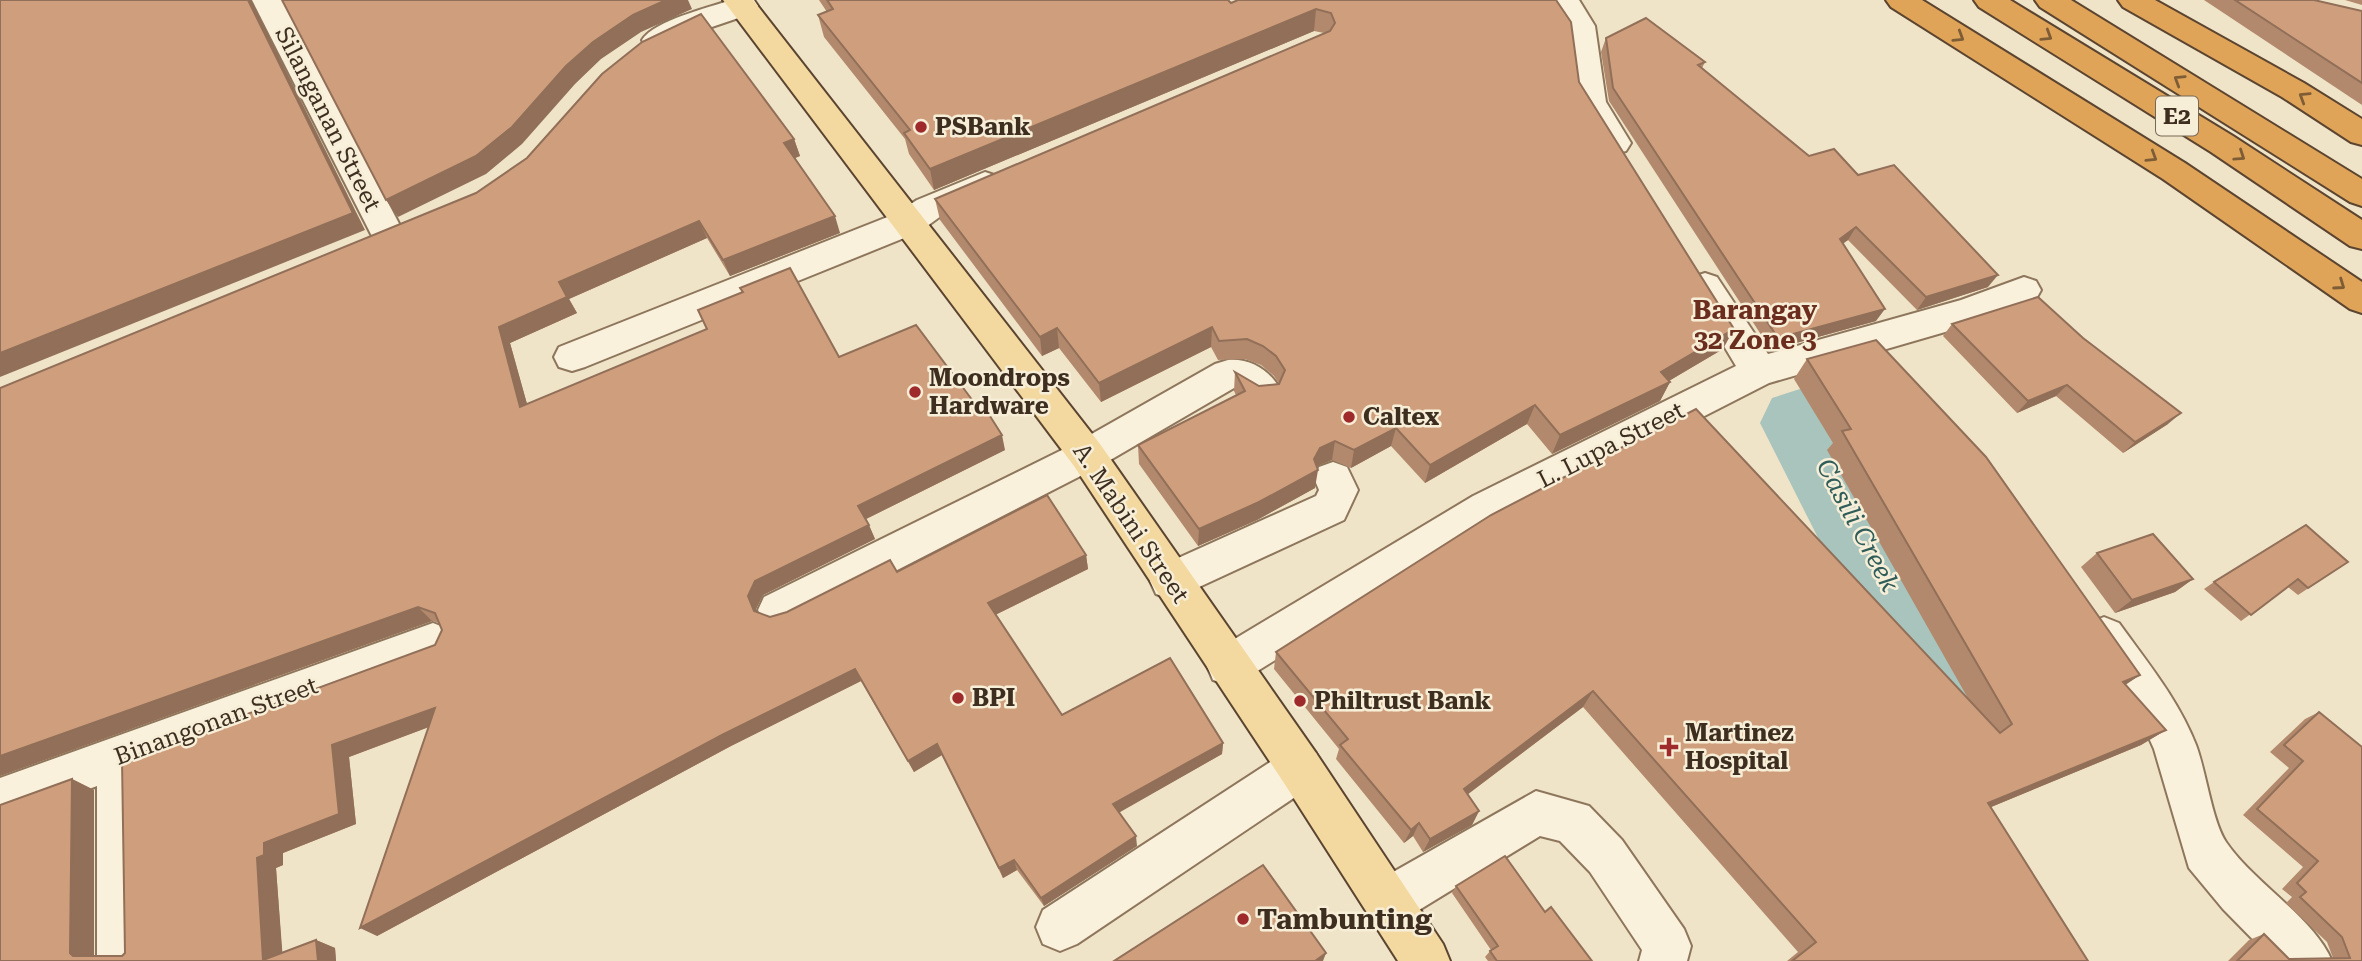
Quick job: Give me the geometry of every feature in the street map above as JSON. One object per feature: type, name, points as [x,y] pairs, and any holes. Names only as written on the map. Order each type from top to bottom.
[{"type":"highway","points":[[1901,0],[2174,171],[2362,300]]},
{"type":"highway","name":"E2","points":[[1989,0],[2221,144],[2362,237]]},
{"type":"highway","name":"E2","points":[[2050,0],[2362,194]]},
{"type":"highway","points":[[2133,0],[2293,90],[2362,134]]},
{"type":"main road","name":"A. Mabini Street","points":[[740,3],[1087,455],[1170,581],[1300,768],[1426,961]]},
{"type":"street","name":"Silanganan Street","points":[[267,0],[401,232],[355,251]]},
{"type":"street","points":[[1564,0],[1580,26],[1590,102],[1634,172]]},
{"type":"street","points":[[627,58],[636,50],[740,3]]},
{"type":"street","points":[[572,357],[907,223],[929,208],[1007,175]]},
{"type":"street","points":[[1693,266],[1759,371]]},
{"type":"street","name":"L. Lupa Street","points":[[1228,666],[1487,508],[1759,371],[1971,311],[2024,290]]},
{"type":"street","points":[[1869,342],[1898,373]]},
{"type":"street","points":[[779,610],[1087,455],[1228,374],[1239,373],[1249,377],[1263,391]]},
{"type":"street","points":[[1170,581],[1329,508],[1339,498],[1340,490],[1332,478]]},
{"type":"street","points":[[2085,610],[2160,715],[2175,747],[2205,852],[2239,893],[2308,961]]},
{"type":"street","name":"Binangonan Street","points":[[0,800],[433,642]]},
{"type":"street","points":[[119,757],[121,961]]},
{"type":"street","points":[[1059,927],[1300,768]]},
{"type":"street","points":[[1389,901],[1536,813],[1573,822],[1606,856],[1667,946],[1663,961]]},
{"type":"building","points":[[0,0],[248,0],[353,213],[0,353]]},
{"type":"building","points":[[282,0],[666,0],[633,15],[593,42],[566,66],[512,127],[476,156],[386,200]]},
{"type":"building","points":[[827,0],[1228,0],[1231,3],[1238,0],[1556,0],[1571,22],[1579,82],[1734,329],[1661,372],[1670,382],[1560,435],[1535,405],[1430,465],[1396,428],[1354,450],[1335,441],[1320,448],[1314,459],[1318,470],[1259,502],[1199,529],[1138,445],[1245,391],[1235,372],[1259,386],[1279,384],[1285,370],[1276,356],[1247,339],[1219,341],[1212,327],[1099,383],[1057,328],[1040,337],[935,199],[1330,31],[1335,23],[1331,13],[1316,9],[930,169],[904,133],[910,130],[818,15],[833,9]]},
{"type":"building","points":[[2235,0],[2314,0],[2362,11],[2362,83]]},
{"type":"building","points":[[701,14],[794,139],[784,143],[835,216],[723,260],[699,221],[559,282],[567,297],[499,327],[520,407],[707,329],[698,310],[743,292],[740,288],[790,268],[839,357],[916,325],[976,405],[981,402],[1002,435],[858,506],[869,525],[755,581],[748,596],[754,611],[770,617],[787,612],[890,560],[897,572],[1047,495],[1086,555],[988,603],[1062,715],[1170,658],[1223,743],[1113,804],[1136,836],[1041,898],[1014,860],[999,868],[937,744],[908,761],[855,669],[722,735],[360,928],[435,708],[332,745],[339,814],[264,843],[264,855],[257,858],[263,960],[316,940],[318,961],[0,961],[0,805],[72,779],[70,953],[73,956],[122,956],[125,953],[122,760],[435,645],[442,630],[435,613],[418,607],[0,756],[0,388],[476,193],[527,158],[602,74],[642,42]]},
{"type":"building","points":[[1646,18],[1705,62],[1698,65],[1809,156],[1834,149],[1858,175],[1894,165],[1998,275],[1926,297],[1856,227],[1840,239],[1885,309],[1778,338],[1613,88],[1606,38]]},
{"type":"building","points":[[2038,297],[2083,338],[2181,413],[2135,442],[2067,385],[2028,401],[1952,324]]},
{"type":"building","points":[[1876,340],[1986,457],[2140,675],[2123,682],[2166,730],[1988,803],[2088,961],[1792,961],[1816,942],[1593,691],[1464,789],[1479,811],[1430,839],[1419,823],[1411,830],[1340,745],[1348,739],[1276,652],[1491,515],[1696,409],[2000,733],[2012,724],[1842,431],[1851,429],[1807,359]]},
{"type":"building","points":[[2306,525],[2348,562],[2308,588],[2298,579],[2251,615],[2214,582]]},
{"type":"building","points":[[2153,534],[2193,579],[2132,600],[2097,553]]},
{"type":"building","points":[[2319,712],[2362,747],[2362,961],[2237,961],[2264,934],[2289,959],[2350,958],[2342,937],[2300,897],[2306,892],[2297,883],[2318,861],[2257,809],[2303,761],[2284,745]]},
{"type":"building","points":[[1505,856],[1545,912],[1551,907],[1592,961],[1497,961],[1490,951],[1498,946],[1456,886]]},
{"type":"building","name":"Tambunting","points":[[1263,865],[1326,953],[1315,961],[1114,961]]},
{"type":"waterway","name":"Casili Creek","points":[[1803,423],[1902,607],[1899,643],[1927,709],[1945,740]]},
{"type":"place","name":"PSBank","points":[[921,127]]},
{"type":"place","name":"Moondrops Hardware","points":[[915,392]]},
{"type":"place","name":"Caltex","points":[[1349,417]]},
{"type":"place","name":"BPI","points":[[958,698]]},
{"type":"place","name":"Philtrust Bank","points":[[1300,701]]},
{"type":"place","name":"Martinez Hospital","points":[[1669,747]]},
{"type":"place","name":"Tambunting","points":[[1243,919]]},
{"type":"district","name":"Barangay 32 Zone 3","points":[[1755,325]]}]
